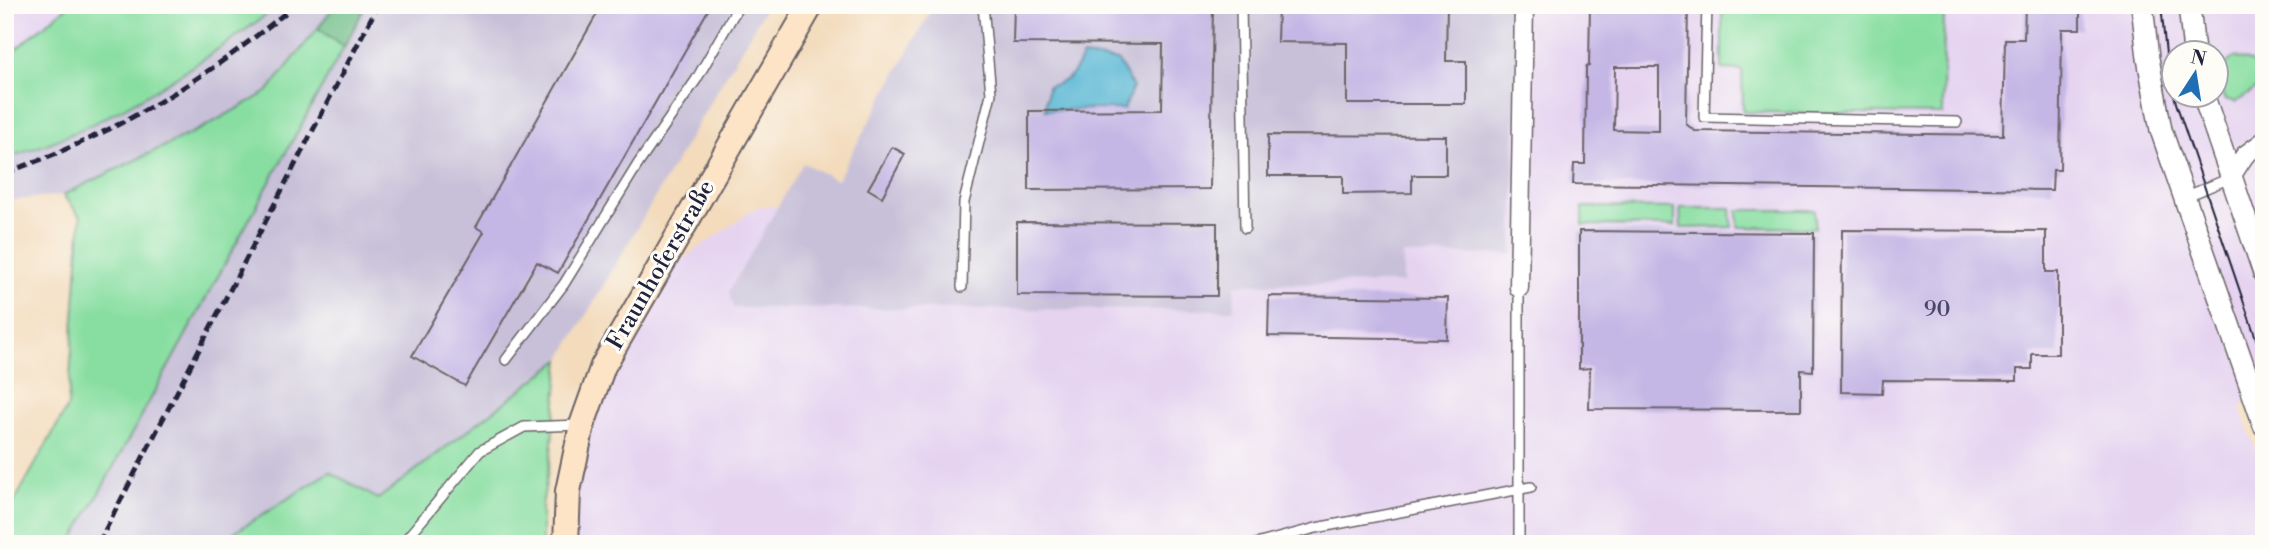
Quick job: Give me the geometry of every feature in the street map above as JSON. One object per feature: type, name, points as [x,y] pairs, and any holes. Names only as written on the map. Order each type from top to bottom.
[{"type":"main road","name":"Fraunhoferstraße","points":[[566,544],[568,491],[582,425],[603,366],[811,5]]},
{"type":"street","points":[[1519,288],[1524,5]]},
{"type":"street","points":[[2142,5],[2161,130],[2264,425]]},
{"type":"street","points":[[2189,5],[2193,38]]},
{"type":"street","points":[[2208,108],[2264,273]]},
{"type":"street","points":[[2230,178],[2245,155],[2264,141]]},
{"type":"lane","points":[[506,360],[564,284],[638,164],[695,80],[739,5]]},
{"type":"lane","points":[[962,287],[964,202],[991,94],[983,5]]},
{"type":"lane","points":[[1241,5],[1245,228]]},
{"type":"lane","points":[[1707,5],[1704,117],[1956,122]]},
{"type":"lane","points":[[2185,197],[2230,178]]},
{"type":"lane","points":[[1519,288],[1519,544]]},
{"type":"lane","points":[[402,544],[480,451],[524,427],[582,425]]},
{"type":"lane","points":[[1256,544],[1316,528],[1531,487]]},
{"type":"shaded area","points":[[5,5],[69,5],[5,58]]},
{"type":"shaded area","points":[[280,5],[335,5],[267,92],[206,126],[63,195],[5,201],[5,158],[73,132],[143,96],[212,54]]},
{"type":"shaded area","points":[[366,5],[767,5],[560,360],[377,499],[330,472],[216,544],[71,544]]},
{"type":"shaded area","points":[[934,5],[1517,5],[1513,254],[1403,255],[1403,283],[1235,284],[1234,310],[733,308],[729,291],[803,163],[837,180]]},
{"type":"shaded area","points":[[1516,5],[2264,5],[2264,391],[2240,407],[2264,471],[2264,541],[2260,544],[566,544],[582,425],[650,282],[759,206],[1510,213]]},
{"type":"green space","points":[[69,5],[280,5],[149,94],[78,131],[5,158],[5,58]]},
{"type":"green space","points":[[335,5],[366,5],[344,47],[318,28]]},
{"type":"green space","points":[[1722,5],[1944,5],[1943,114],[1743,112],[1742,70],[1722,69]]},
{"type":"green space","points":[[318,28],[344,47],[71,544],[5,544],[5,518],[68,406],[81,217],[63,195],[206,126],[267,92]]},
{"type":"green space","points":[[2234,57],[2260,65],[2261,86],[2236,102],[2230,100],[2230,61]]},
{"type":"green space","points":[[1583,207],[1675,208],[1675,226],[1583,225]]},
{"type":"green space","points":[[1680,208],[1731,208],[1732,227],[1681,228]]},
{"type":"green space","points":[[1738,210],[1815,210],[1815,228],[1738,227]]},
{"type":"green space","points":[[560,360],[551,453],[542,506],[542,544],[216,544],[330,472],[378,499]]},
{"type":"water","points":[[1083,56],[1118,61],[1133,87],[1124,109],[1045,110],[1048,86],[1061,83],[1070,77]]},
{"type":"building","points":[[602,5],[711,5],[558,273],[537,262],[465,386],[412,356],[484,232],[476,227]]},
{"type":"building","points":[[1014,5],[1213,5],[1210,189],[1029,190],[1029,111],[1162,110],[1163,44],[1013,43]]},
{"type":"building","points":[[1278,5],[1447,5],[1446,61],[1466,61],[1466,104],[1347,104],[1347,43],[1277,42]]},
{"type":"building","points":[[1590,5],[1688,5],[1686,124],[1695,131],[2003,135],[2005,39],[2024,39],[2025,5],[2080,5],[2080,29],[2062,29],[2060,170],[2053,170],[2052,190],[1573,184],[1574,164],[1585,164],[1586,67],[1589,66]],"holes":[[[1615,67],[1659,67],[1659,131],[1614,130]]]},
{"type":"building","points":[[1268,135],[1446,136],[1446,175],[1412,175],[1412,193],[1343,194],[1343,176],[1268,176]]},
{"type":"building","points":[[892,147],[905,154],[882,197],[868,189]]},
{"type":"building","points":[[1017,222],[1217,223],[1217,296],[1017,295]]},
{"type":"building","points":[[1842,230],[2046,231],[2046,272],[2058,272],[2058,354],[2032,354],[2032,369],[2017,369],[2017,381],[1883,380],[1882,393],[1841,392]]},
{"type":"building","points":[[1579,231],[1814,233],[1813,371],[1801,370],[1801,410],[1589,409],[1590,368],[1579,369]]},
{"type":"building","points":[[1269,296],[1448,298],[1447,339],[1268,336]]},
{"type":"tram line","points":[[2161,5],[2167,64],[2176,103],[2264,362]]},
{"type":"railway","points":[[5,173],[86,140],[158,102],[227,58],[295,5]]},
{"type":"railway","points":[[98,544],[378,5]]}]
